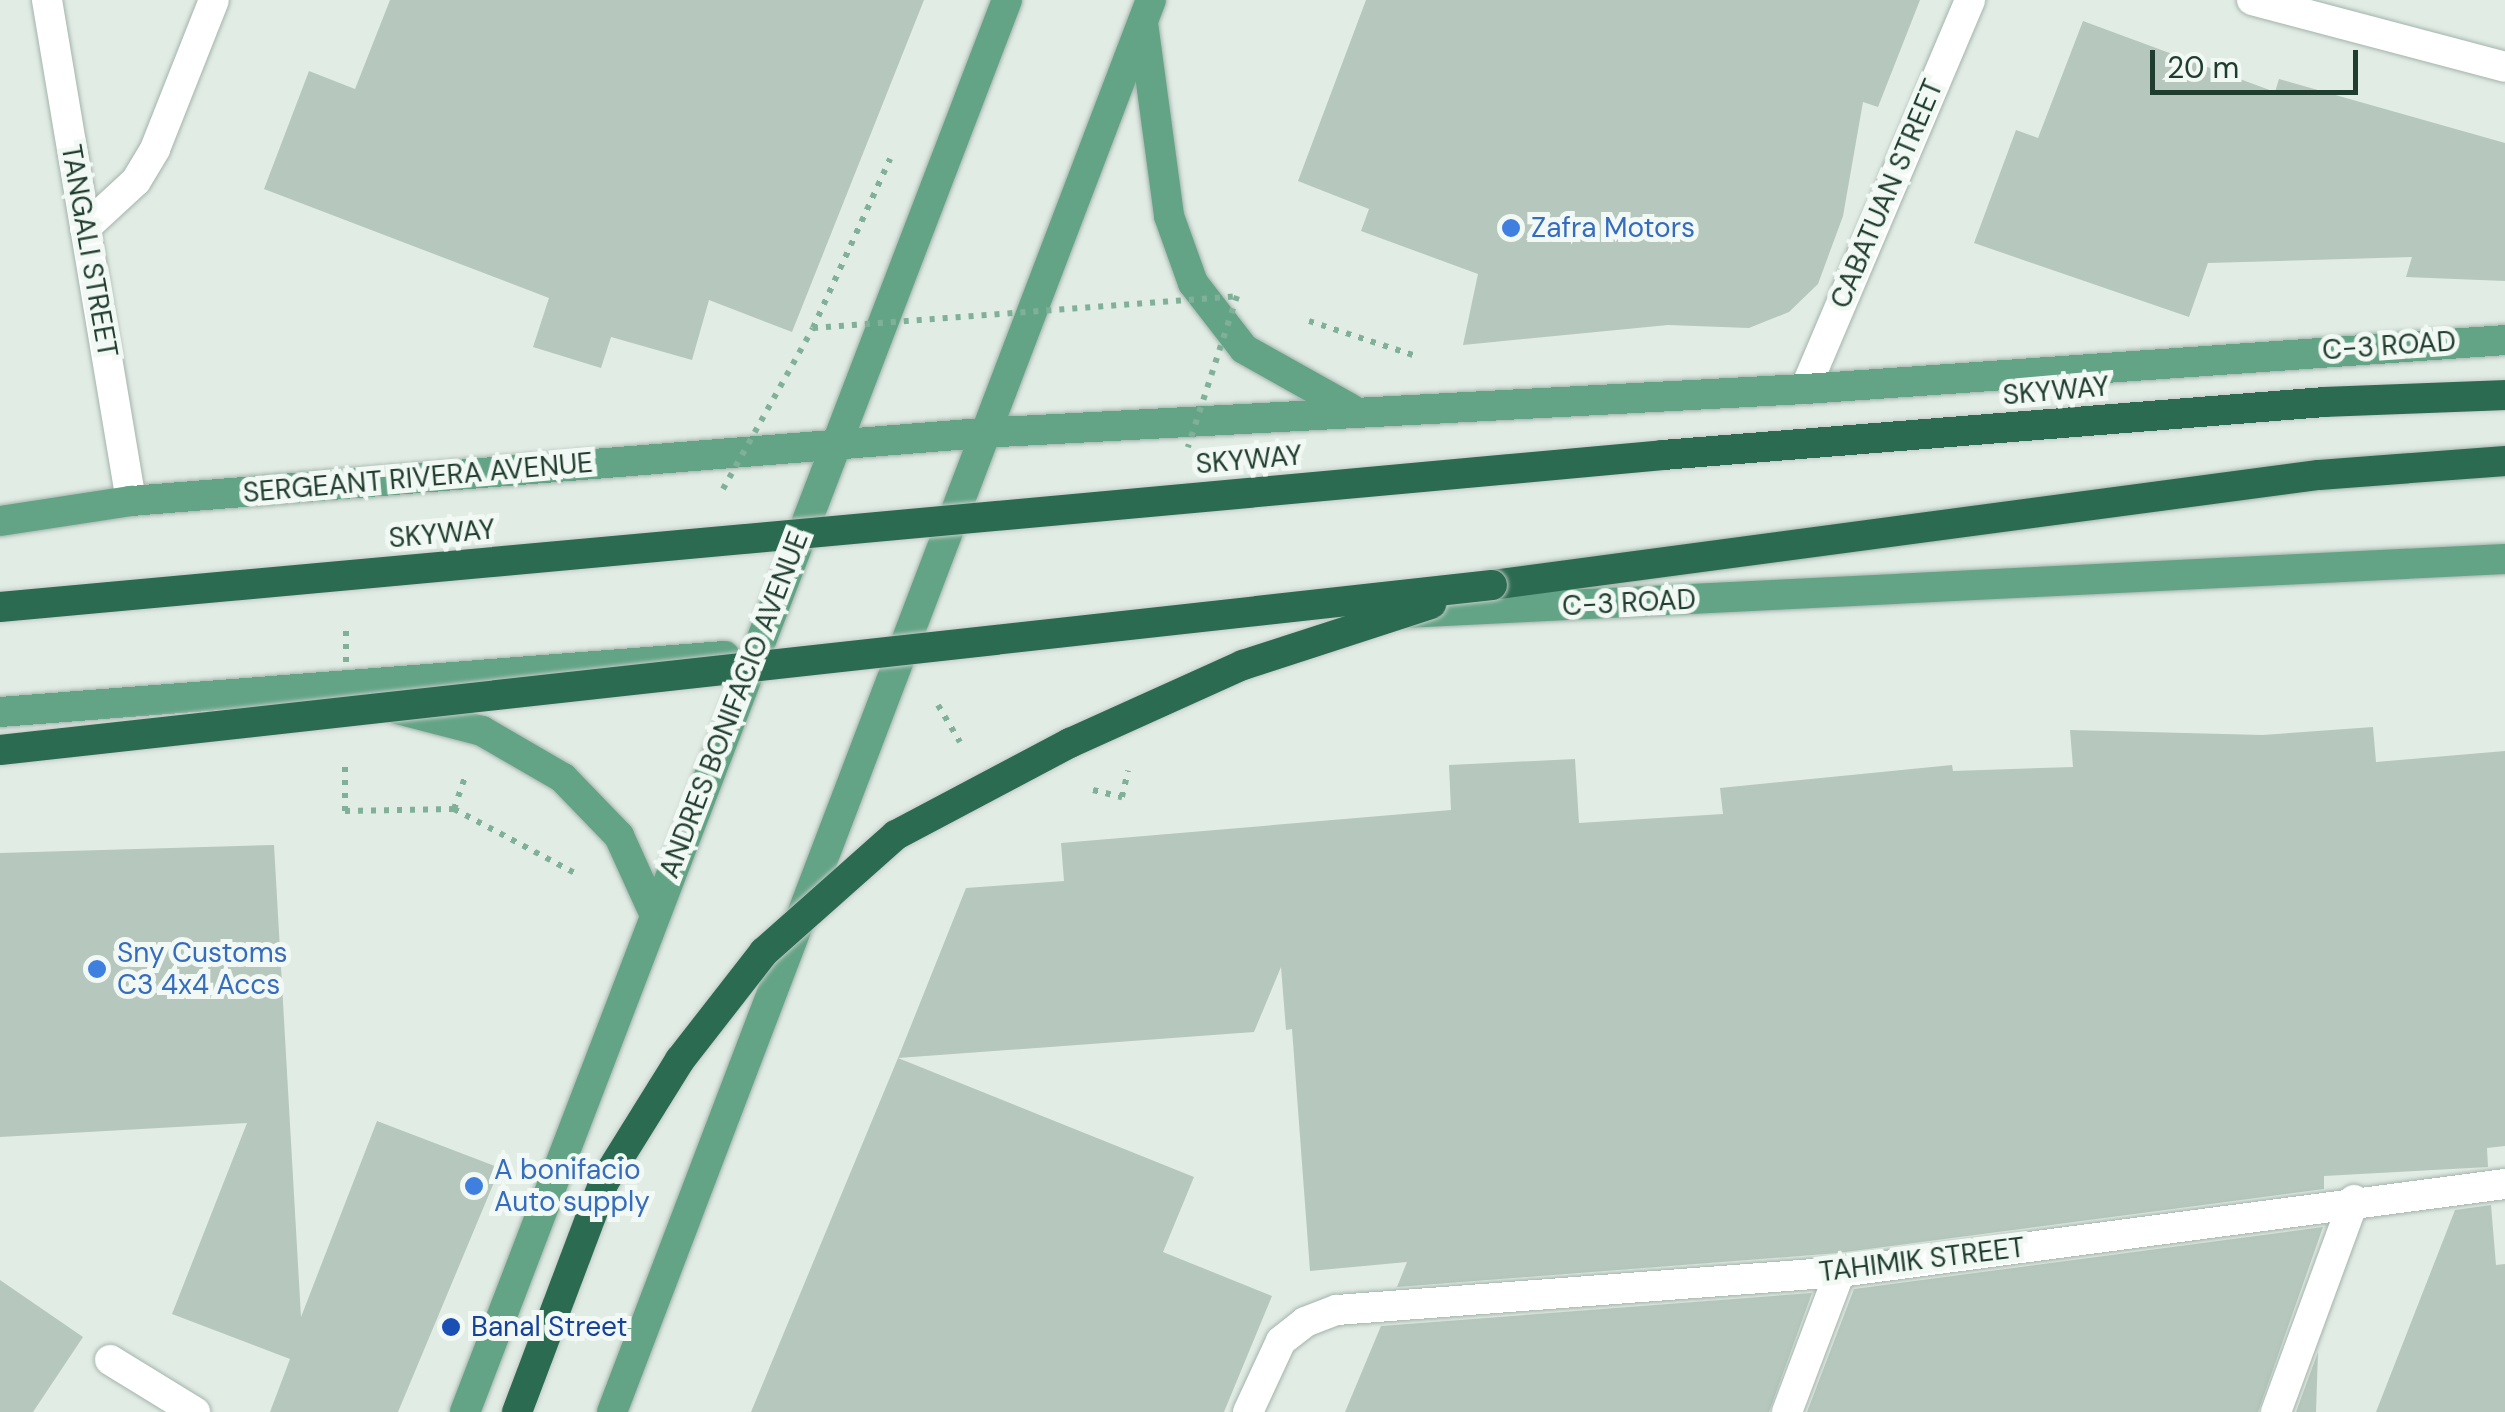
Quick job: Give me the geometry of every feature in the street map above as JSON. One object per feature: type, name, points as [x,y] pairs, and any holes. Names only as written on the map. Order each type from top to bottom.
[{"type":"highway","name":"SKYWAY","points":[[0,607],[1663,455],[2325,402],[2505,394]]},
{"type":"highway","points":[[0,750],[1492,585],[2319,476],[2505,461]]},
{"type":"highway","points":[[517,1412],[604,1182],[680,1060],[764,952],[896,835],[1070,743],[1243,664],[1492,585]]},
{"type":"main road","name":"ANDRES BONIFACIO AVENUE","points":[[465,1412],[653,912],[1007,0]]},
{"type":"main road","points":[[1146,11],[1169,216],[1193,283],[1244,349],[1352,409]]},
{"type":"main road","points":[[612,1412],[981,432],[1146,11]]},
{"type":"main road","name":"C-3 ROAD","points":[[836,444],[1352,409],[1805,389],[2505,340]]},
{"type":"main road","name":"SERGEANT RIVERA AVENUE","points":[[0,520],[132,501],[836,444]]},
{"type":"main road","name":"C-3 ROAD","points":[[754,654],[2505,559]]},
{"type":"main road","points":[[0,712],[754,654]]},
{"type":"main road","points":[[230,692],[420,712],[482,732],[562,778],[620,836],[653,912]]},
{"type":"street","name":"TANGALI STREET","points":[[47,0],[132,501]]},
{"type":"street","points":[[85,228],[136,181],[155,149],[214,0]]},
{"type":"street","name":"CABATUAN STREET","points":[[1805,389],[1970,0]]},
{"type":"street","points":[[2252,0],[2505,66]]},
{"type":"street","name":"TAHIMIK STREET","points":[[1248,1412],[1281,1341],[1305,1322],[1337,1310],[1840,1272],[2354,1200],[2505,1184]]},
{"type":"street","points":[[2276,1412],[2354,1200]]},
{"type":"street","points":[[1787,1412],[1840,1272]]},
{"type":"street","points":[[110,1360],[196,1412]]},
{"type":"path","points":[[716,502],[813,328],[886,159]]},
{"type":"path","points":[[813,328],[1237,296],[1183,464]]},
{"type":"path","points":[[1308,321],[1434,362]]},
{"type":"path","points":[[346,603],[346,679]]},
{"type":"path","points":[[345,754],[344,811],[454,809],[544,858]]},
{"type":"building","points":[[390,0],[924,0],[792,332],[709,300],[692,360],[611,337],[601,368],[533,347],[549,298],[264,189],[309,71],[355,89]]},
{"type":"building","points":[[1366,0],[1920,0],[1878,107],[1863,102],[1843,216],[1818,284],[1789,312],[1749,328],[1668,325],[1463,345],[1478,274],[1361,231],[1369,209],[1298,181]]},
{"type":"building","points":[[2083,21],[2275,92],[2279,79],[2505,143],[2505,281],[2406,277],[2412,257],[2208,263],[2189,317],[1974,243],[2016,130],[2038,138]]},
{"type":"building","points":[[2373,727],[2376,762],[2505,751],[2505,1146],[2487,1148],[2488,1167],[2324,1176],[2324,1189],[1838,1253],[1397,1287],[1407,1262],[1310,1271],[1292,1029],[1286,1030],[1281,967],[1254,1032],[898,1058],[966,888],[1064,881],[1061,843],[1451,810],[1449,765],[1575,759],[1579,823],[1723,814],[1720,788],[1952,765],[1953,771],[2073,767],[2070,730],[2262,735]]},
{"type":"building","points":[[274,845],[301,1317],[377,1121],[500,1168],[398,1412],[270,1412],[290,1359],[172,1314],[247,1123],[0,1137],[0,853]]},
{"type":"building","points":[[898,1058],[1194,1177],[1163,1252],[1272,1296],[1224,1412],[751,1412]]},
{"type":"building","points":[[2491,1205],[2496,1265],[2505,1264],[2505,1412],[2376,1412],[2455,1210]]},
{"type":"building","points":[[2323,1227],[2258,1412],[1807,1412],[1854,1289]]},
{"type":"building","points":[[0,1280],[83,1337],[33,1412],[0,1412]]},
{"type":"building","points":[[1812,1293],[1769,1412],[1345,1412],[1381,1326]]},
{"type":"building","points":[[2318,1352],[2316,1412],[2296,1412]]},
{"type":"place","name":"Zafra Motors","points":[[1511,228]]},
{"type":"place","name":"Sny Customs C3 4x4 Accs","points":[[97,969]]},
{"type":"place","name":"A bonifacio Auto supply","points":[[474,1186]]},
{"type":"place","name":"Banal Street","points":[[451,1327]]}]
